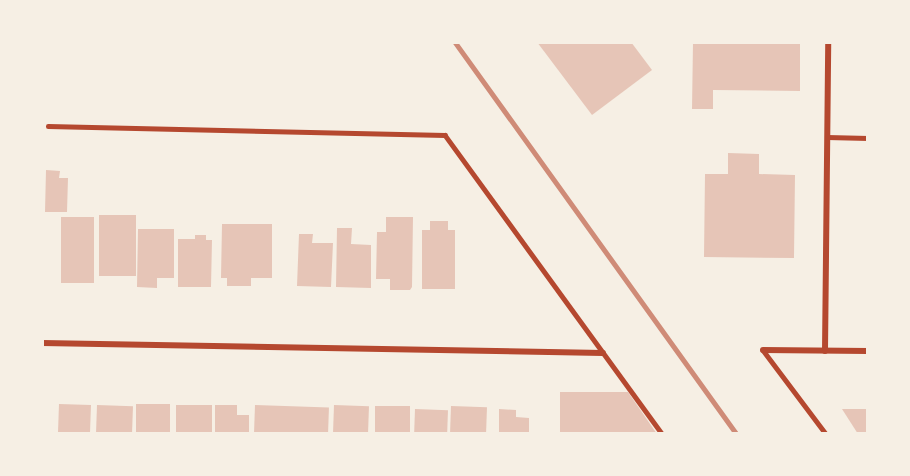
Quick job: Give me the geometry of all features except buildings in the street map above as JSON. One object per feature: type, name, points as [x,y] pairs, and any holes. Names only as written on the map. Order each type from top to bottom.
[{"type":"street","points":[[825,351],[828,42]]},
{"type":"street","points":[[42,343],[603,353]]},
{"type":"street","points":[[763,350],[868,351]]},
{"type":"lane","points":[[48,126],[444,135],[663,434]]},
{"type":"lane","points":[[827,137],[868,138]]},
{"type":"lane","points":[[763,350],[826,434]]},
{"type":"railway","points":[[455,42],[737,434]]}]
